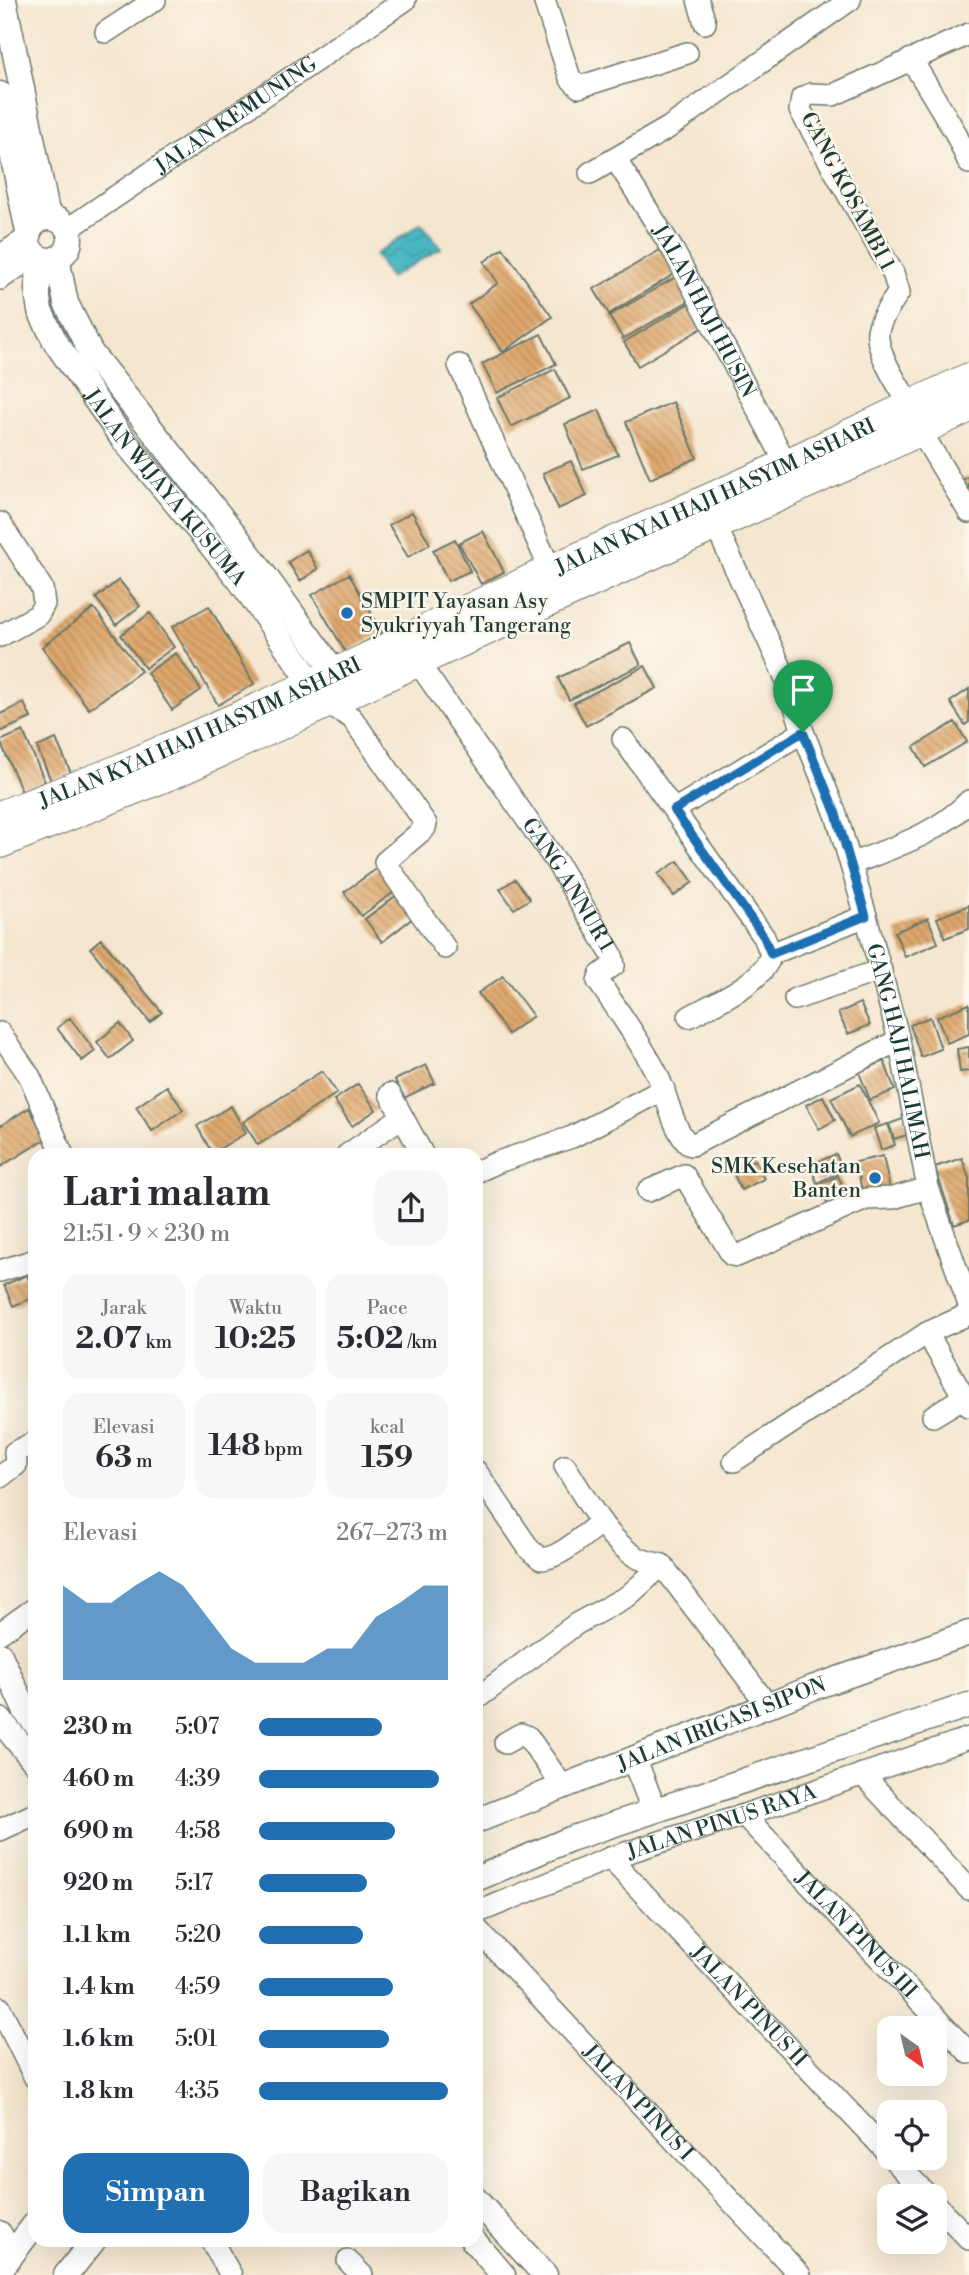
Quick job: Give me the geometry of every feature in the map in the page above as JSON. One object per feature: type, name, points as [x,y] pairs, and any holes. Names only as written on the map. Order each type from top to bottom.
[{"type":"main road","name":"JALAN KYAI HAJI HASYIM ASHARI","points":[[0,817],[116,772],[335,694],[417,661],[715,524],[916,419],[969,379]]},
{"type":"main road","name":"JALAN KYAI HAJI HASYIM ASHARI","points":[[0,842],[153,781],[335,694],[551,571],[787,465],[916,419],[969,406]]},
{"type":"street","points":[[0,256],[69,245],[70,240],[58,223],[4,0]]},
{"type":"street","points":[[106,32],[155,0]]},
{"type":"street","name":"JALAN KEMUNING","points":[[58,223],[403,0]]},
{"type":"street","points":[[544,0],[575,86],[579,87],[687,52]]},
{"type":"street","points":[[698,0],[705,23]]},
{"type":"street","points":[[590,173],[668,128],[850,0]]},
{"type":"street","name":"GANG KOSAMBI 1","points":[[969,34],[833,95],[811,94],[803,98],[800,110],[893,272],[899,292],[878,329],[884,358],[969,512]]},
{"type":"street","points":[[911,59],[955,132],[969,163]]},
{"type":"street","name":"JALAN WIJAYA KUSUMA","points":[[0,94],[37,248],[40,312],[56,343],[122,438],[228,545],[335,694]]},
{"type":"street","name":"JALAN HAJI HUSIN","points":[[616,160],[673,250],[787,465]]},
{"type":"street","points":[[37,248],[36,222],[58,223]]},
{"type":"street","points":[[0,279],[37,248]]},
{"type":"street","points":[[459,365],[551,571]]},
{"type":"street","points":[[0,523],[42,587],[45,596],[38,615],[0,636]]},
{"type":"street","name":"GANG HAJI HALIMAH","points":[[715,524],[787,681],[803,732],[836,814],[899,1040],[928,1188],[969,1306]]},
{"type":"street","name":"GANG ANNUR 1","points":[[417,661],[556,863],[612,955],[614,965],[600,975],[598,981],[644,1049],[684,1139],[692,1145],[899,1040]]},
{"type":"street","points":[[335,694],[426,824],[425,828],[385,862],[445,948]]},
{"type":"street","points":[[674,810],[803,732]]},
{"type":"street","points":[[623,739],[764,937],[771,954],[765,969],[754,979],[689,1017]]},
{"type":"street","points":[[851,864],[924,836],[969,802]]},
{"type":"street","points":[[771,954],[866,916]]},
{"type":"street","points":[[795,999],[881,970]]},
{"type":"street","points":[[0,1033],[30,1077],[60,1148]]},
{"type":"street","points":[[483,1169],[572,1137],[664,1089]]},
{"type":"street","points":[[390,1094],[419,1148]]},
{"type":"street","points":[[357,1148],[402,1117]]},
{"type":"street","points":[[648,1191],[684,1175],[732,1255],[737,1256],[866,1199],[893,1198],[928,1188]]},
{"type":"street","points":[[0,1271],[28,1262]]},
{"type":"street","points":[[734,1461],[927,1332],[969,1314]]},
{"type":"street","points":[[927,1332],[967,1401],[933,1416]]},
{"type":"street","points":[[0,1476],[16,1465],[15,1452],[28,1446]]},
{"type":"street","points":[[565,1466],[601,1522],[636,1557],[662,1565],[769,1707]]},
{"type":"street","points":[[483,1481],[530,1550],[541,1559],[569,1547],[601,1522]]},
{"type":"street","points":[[483,1694],[576,1624],[628,1596],[662,1565]]},
{"type":"street","points":[[0,1633],[28,1613]]},
{"type":"street","name":"JALAN IRIGASI SIPON","points":[[483,1818],[563,1787],[637,1765],[834,1680],[969,1633]]},
{"type":"street","points":[[0,1655],[28,1714]]},
{"type":"street","points":[[483,1876],[652,1803],[969,1705]]},
{"type":"street","points":[[0,1720],[28,1754]]},
{"type":"street","points":[[505,1743],[522,1734],[528,1737],[563,1787]]},
{"type":"street","name":"JALAN PINUS RAYA","points":[[483,1910],[610,1858],[969,1738]]},
{"type":"street","points":[[637,1765],[652,1803]]},
{"type":"street","points":[[862,1774],[969,1889]]},
{"type":"street","name":"JALAN PINUS III","points":[[744,1815],[969,2053]]},
{"type":"street","points":[[0,1830],[28,1817]]},
{"type":"street","name":"JALAN PINUS II","points":[[610,1858],[877,2141]]},
{"type":"street","name":"JALAN PINUS I","points":[[483,1935],[800,2275]]},
{"type":"street","points":[[0,2008],[6,2036],[28,2068]]},
{"type":"street","name":"JALAN PINUS II","points":[[904,2170],[917,2184]]},
{"type":"street","points":[[483,2208],[545,2275]]},
{"type":"street","points":[[947,2216],[969,2239]]},
{"type":"street","points":[[4,2251],[28,2230]]},
{"type":"street","points":[[66,2275],[88,2247]]},
{"type":"street","points":[[215,2247],[231,2275]]},
{"type":"street","points":[[479,2247],[503,2275]]},
{"type":"water","points":[[421,223],[441,248],[390,278],[375,255]]},
{"type":"building","points":[[665,247],[679,271],[609,314],[594,289]]},
{"type":"building","points":[[503,248],[552,317],[503,352],[469,304],[498,283],[484,262]]},
{"type":"building","points":[[681,274],[694,298],[623,339],[609,316]]},
{"type":"building","points":[[695,300],[709,324],[638,366],[624,342]]},
{"type":"building","points":[[541,334],[556,364],[497,393],[482,364]]},
{"type":"building","points":[[555,369],[570,398],[511,427],[497,398]]},
{"type":"building","points":[[673,402],[697,458],[650,479],[626,422]]},
{"type":"building","points":[[599,410],[618,455],[583,469],[565,424]]},
{"type":"building","points":[[571,461],[587,496],[558,509],[543,473]]},
{"type":"building","points":[[969,476],[969,493],[961,481]]},
{"type":"building","points":[[412,512],[430,544],[408,557],[389,525]]},
{"type":"building","points":[[483,531],[504,572],[481,584],[459,543]]},
{"type":"building","points":[[455,539],[470,571],[448,581],[433,550]]},
{"type":"building","points":[[307,550],[318,569],[300,581],[288,562]]},
{"type":"building","name":"SMPIT Yayasan Asy Syukriyyah Tangerang","points":[[349,574],[382,632],[346,653],[312,595]]},
{"type":"building","points":[[119,580],[140,606],[116,625],[96,598]]},
{"type":"building","points":[[209,606],[254,684],[218,705],[172,627]]},
{"type":"building","points":[[94,608],[141,671],[89,709],[42,647]]},
{"type":"building","points":[[150,613],[174,647],[145,668],[121,635]]},
{"type":"building","points":[[630,643],[641,665],[569,700],[558,678]]},
{"type":"building","points":[[176,653],[201,690],[172,710],[147,673]]},
{"type":"building","points":[[645,666],[657,688],[586,726],[574,703]]},
{"type":"building","points":[[969,689],[969,722],[965,725],[950,702]]},
{"type":"building","points":[[24,703],[31,718],[0,732],[0,714]]},
{"type":"building","points":[[955,722],[967,742],[925,767],[914,747]]},
{"type":"building","points":[[23,731],[45,782],[22,792],[0,741]]},
{"type":"building","points":[[56,739],[71,773],[51,781],[37,747]]},
{"type":"building","points":[[678,861],[693,882],[674,896],[658,874]]},
{"type":"building","points":[[382,865],[398,889],[361,916],[344,892]]},
{"type":"building","points":[[515,879],[530,899],[514,909],[500,889]]},
{"type":"building","points":[[401,892],[418,914],[382,942],[365,919]]},
{"type":"building","points":[[969,905],[969,929],[945,938],[937,918]]},
{"type":"building","points":[[928,918],[938,943],[905,957],[895,932]]},
{"type":"building","points":[[101,939],[162,1012],[150,1022],[90,948]]},
{"type":"building","points":[[503,976],[533,1016],[508,1034],[478,993]]},
{"type":"building","points":[[860,1003],[870,1025],[848,1034],[838,1013]]},
{"type":"building","points":[[969,1004],[969,1034],[947,1043],[937,1017]]},
{"type":"building","points":[[930,1017],[941,1049],[921,1057],[910,1025]]},
{"type":"building","points":[[70,1018],[95,1051],[82,1061],[57,1028]]},
{"type":"building","points":[[120,1023],[133,1041],[110,1059],[97,1042]]},
{"type":"building","points":[[969,1047],[969,1071],[960,1072],[957,1049]]},
{"type":"building","points":[[884,1061],[895,1090],[870,1100],[859,1072]]},
{"type":"building","points":[[426,1065],[435,1083],[404,1098],[395,1080]]},
{"type":"building","points":[[322,1071],[337,1093],[258,1145],[243,1122]]},
{"type":"building","points":[[358,1084],[376,1110],[352,1126],[334,1100]]},
{"type":"building","points":[[860,1084],[879,1123],[850,1137],[831,1098]]},
{"type":"building","points":[[167,1086],[183,1110],[152,1131],[136,1107]]},
{"type":"building","points":[[823,1096],[835,1120],[819,1129],[806,1105]]},
{"type":"building","points":[[231,1106],[246,1133],[220,1148],[209,1148],[197,1126]]},
{"type":"building","points":[[29,1108],[47,1138],[0,1167],[0,1126]]},
{"type":"building","points":[[905,1118],[910,1134],[894,1139],[889,1124]]},
{"type":"building","points":[[888,1124],[895,1145],[881,1150],[874,1128]]},
{"type":"building","points":[[836,1154],[843,1171],[817,1183],[810,1165]]},
{"type":"building","points":[[883,1156],[890,1189],[863,1195],[856,1162]]},
{"type":"building","points":[[962,1158],[969,1178],[969,1220],[954,1225],[935,1167]]},
{"type":"building","points":[[755,1160],[764,1179],[741,1190],[732,1170]]},
{"type":"building","points":[[838,1176],[851,1202],[831,1211],[818,1185]]},
{"type":"building","points":[[27,1275],[28,1300],[13,1306],[4,1285]]},
{"type":"place","name":"SMPIT Yayasan Asy Syukriyyah Tangerang","points":[[347,613]]},
{"type":"place","name":"SMK Kesehatan Banten","points":[[875,1178]]},
{"type":"route","points":[[803,732],[836,814],[866,916],[771,954],[764,937],[674,810],[803,732]]}]
